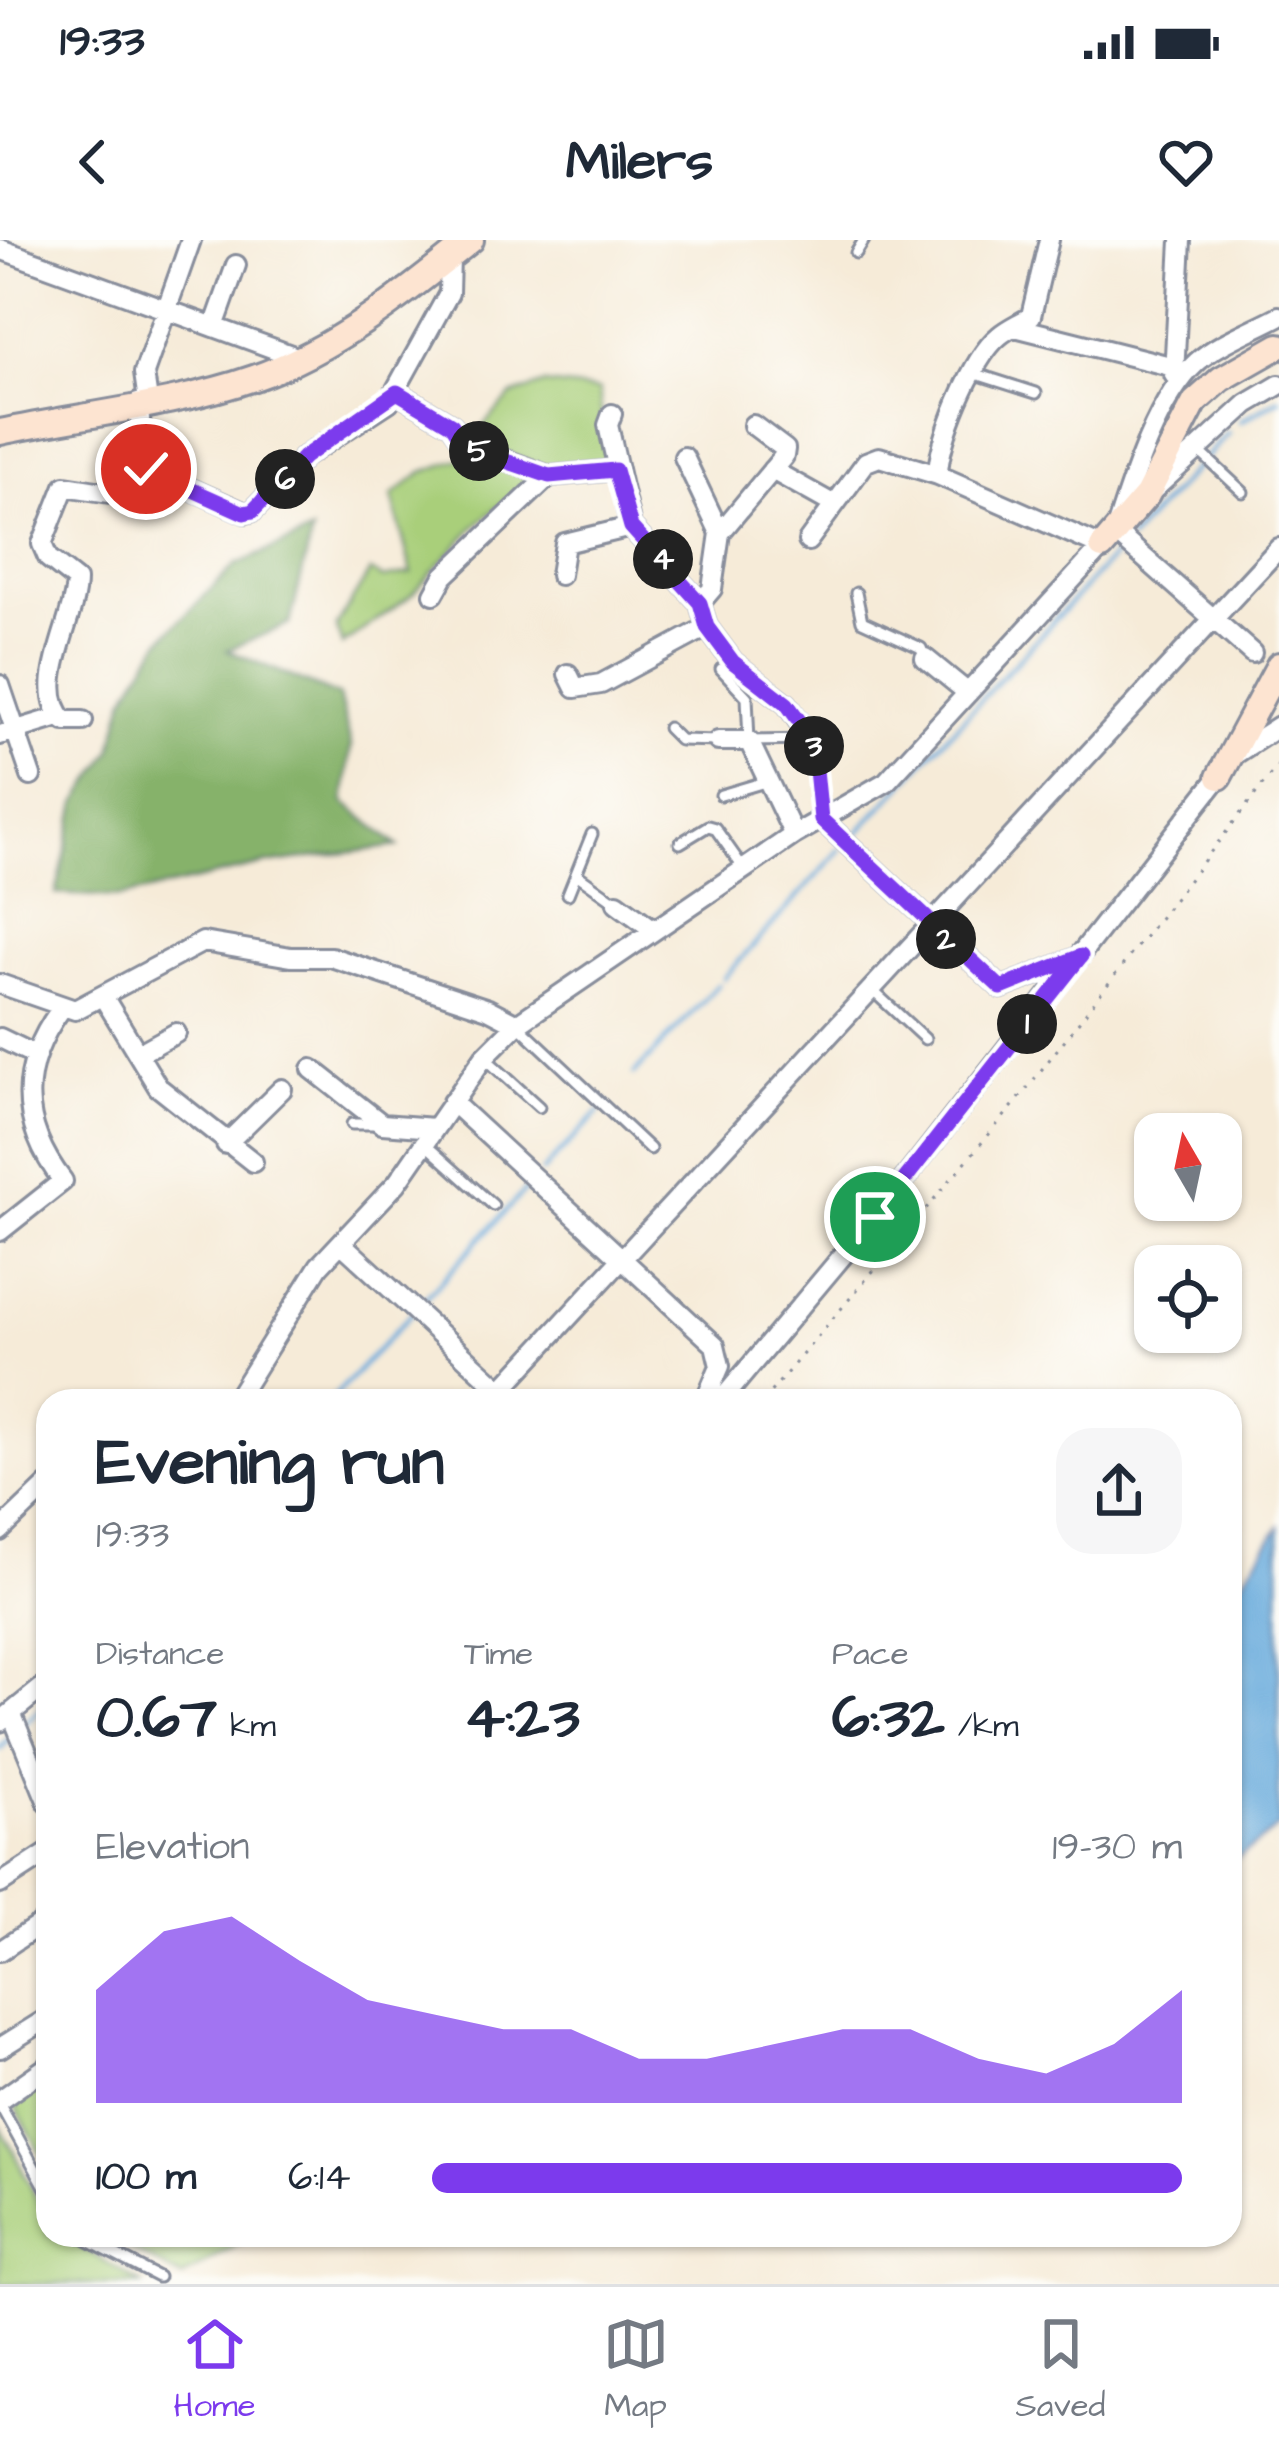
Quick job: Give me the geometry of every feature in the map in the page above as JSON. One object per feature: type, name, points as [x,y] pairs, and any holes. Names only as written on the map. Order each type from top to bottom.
[{"type":"street","points":[[146,469],[145,373],[191,240]]},
{"type":"street","points":[[0,432],[250,380],[302,359],[371,317],[471,240]]},
{"type":"street","points":[[938,475],[938,453],[973,373],[997,337],[1036,306],[1049,240]]},
{"type":"street","points":[[1174,392],[1181,240]]},
{"type":"street","points":[[0,249],[302,359]]},
{"type":"street","points":[[146,469],[181,489],[244,513],[253,511],[304,457],[397,392],[449,292],[450,257]]},
{"type":"street","points":[[214,327],[236,265]]},
{"type":"street","points":[[1109,539],[1174,392],[1197,362],[1279,316]]},
{"type":"street","points":[[1015,327],[1174,367]]},
{"type":"street","points":[[1147,495],[1195,402],[1221,379],[1279,346]]},
{"type":"street","points":[[242,1389],[319,1266],[430,1137],[484,1057],[517,1024],[794,835],[886,782],[1147,495],[1200,452],[1247,404],[1279,385]]},
{"type":"street","points":[[397,392],[452,425],[466,446],[549,476],[615,470]]},
{"type":"street","points":[[612,413],[608,425],[615,470],[631,527],[700,603],[707,627],[733,662],[787,704],[809,736]]},
{"type":"street","points":[[700,603],[712,589],[720,533],[785,449],[753,424]]},
{"type":"street","points":[[685,457],[720,533]]},
{"type":"street","points":[[808,541],[831,503],[866,462],[879,457],[1109,539],[1214,618],[1252,653]]},
{"type":"street","points":[[59,716],[56,653],[76,600],[76,580],[48,558],[42,544],[65,486],[116,494],[146,469]]},
{"type":"street","points":[[772,470],[831,503]]},
{"type":"street","points":[[434,594],[444,576],[549,476]]},
{"type":"street","points":[[560,575],[566,543],[631,527]]},
{"type":"street","points":[[512,1389],[620,1258],[1279,548]]},
{"type":"street","points":[[568,674],[575,688],[602,684],[707,627]]},
{"type":"street","points":[[925,658],[968,693]]},
{"type":"street","points":[[731,1389],[875,1217],[1081,956],[1223,768],[1279,665]]},
{"type":"street","points":[[0,685],[9,732],[31,776]]},
{"type":"street","points":[[9,732],[59,716],[82,721]]},
{"type":"street","points":[[1223,768],[1279,726]]},
{"type":"street","points":[[718,741],[748,741],[794,835]]},
{"type":"street","points":[[821,819],[1001,988],[1081,956]]},
{"type":"street","points":[[616,903],[654,930]]},
{"type":"street","points":[[0,984],[61,1009],[75,1010],[203,942],[225,942],[291,957],[331,957],[488,1009],[517,1024]]},
{"type":"street","points":[[104,998],[158,1087],[253,1162]]},
{"type":"street","points":[[0,1231],[63,1180],[36,1146],[33,1131],[35,1055],[61,1009]]},
{"type":"street","points":[[138,1054],[176,1033]]},
{"type":"street","points":[[0,1039],[35,1055]]},
{"type":"street","points":[[312,1069],[382,1124],[430,1137]]},
{"type":"street","points":[[226,1144],[282,1089]]},
{"type":"street","points":[[452,1102],[715,1346],[720,1366],[710,1389]]},
{"type":"street","points":[[341,1243],[500,1389]]},
{"type":"street","points":[[0,1531],[36,1496]]},
{"type":"street","points":[[36,1693],[6,1719],[36,1779]]},
{"type":"street","points":[[0,1884],[36,1860]]},
{"type":"street","points":[[0,1951],[36,1926]]},
{"type":"street","points":[[0,2048],[36,2026]]},
{"type":"street","points":[[0,2103],[36,2075]]},
{"type":"lane","points":[[856,253],[864,240]]},
{"type":"lane","points":[[973,373],[1036,393]]},
{"type":"lane","points":[[1200,452],[1244,492]]},
{"type":"lane","points":[[856,592],[862,620],[921,648],[925,658]]},
{"type":"lane","points":[[721,669],[747,697],[748,741],[809,736],[821,819]]},
{"type":"lane","points":[[668,728],[680,740],[718,741]]},
{"type":"lane","points":[[721,795],[765,782]]},
{"type":"lane","points":[[680,843],[707,826],[715,828],[744,869]]},
{"type":"lane","points":[[568,894],[592,834]]},
{"type":"lane","points":[[579,876],[616,903]]},
{"type":"lane","points":[[872,990],[925,1039]]},
{"type":"lane","points":[[517,1024],[650,1149]]},
{"type":"lane","points":[[484,1057],[539,1107]]},
{"type":"lane","points":[[352,1124],[382,1124]]},
{"type":"lane","points":[[430,1137],[493,1205]]},
{"type":"lane","points":[[0,2103],[36,2170]]},
{"type":"lane","points":[[100,2247],[158,2277]]},
{"type":"path","points":[[773,1389],[1018,1100],[1279,764]]},
{"type":"green space","points":[[545,384],[599,390],[607,464],[550,468],[480,446],[479,430],[511,396]]},
{"type":"green space","points":[[466,457],[535,478],[478,523],[409,597],[342,645],[336,627],[370,571],[383,578],[412,573],[392,496],[422,472]]},
{"type":"green space","points":[[312,532],[290,624],[227,650],[339,696],[351,745],[344,802],[398,846],[266,864],[122,897],[56,894],[77,803],[112,750],[125,698],[160,641],[235,565]]},
{"type":"green space","points":[[36,2087],[36,2145],[14,2104]]},
{"type":"green space","points":[[0,2125],[36,2197],[36,2247],[82,2247],[142,2284],[0,2284]]},
{"type":"green space","points":[[127,2247],[233,2247],[182,2278]]},
{"type":"water","points":[[1279,1527],[1279,1827],[1242,1855],[1242,1581]]},
{"type":"waterway","points":[[1241,421],[1279,399]]},
{"type":"waterway","points":[[1130,539],[1228,433]]},
{"type":"waterway","points":[[853,838],[1122,547]]},
{"type":"waterway","points":[[724,978],[840,850]]},
{"type":"waterway","points":[[634,1074],[718,985]]},
{"type":"waterway","points":[[542,1172],[599,1112]]},
{"type":"waterway","points":[[420,1304],[529,1186]]},
{"type":"waterway","points":[[341,1389],[412,1313]]},
{"type":"waterway","points":[[24,1724],[36,1713]]},
{"type":"waterway","points":[[0,1749],[11,1735]]},
{"type":"route","points":[[146,469],[181,489],[244,513],[253,511],[304,457],[389,402],[397,392],[452,425],[466,446],[480,452],[549,476],[615,470],[631,527],[700,603],[707,627],[733,662],[787,704],[813,740],[821,819],[1001,988],[1081,956],[875,1217]]}]
